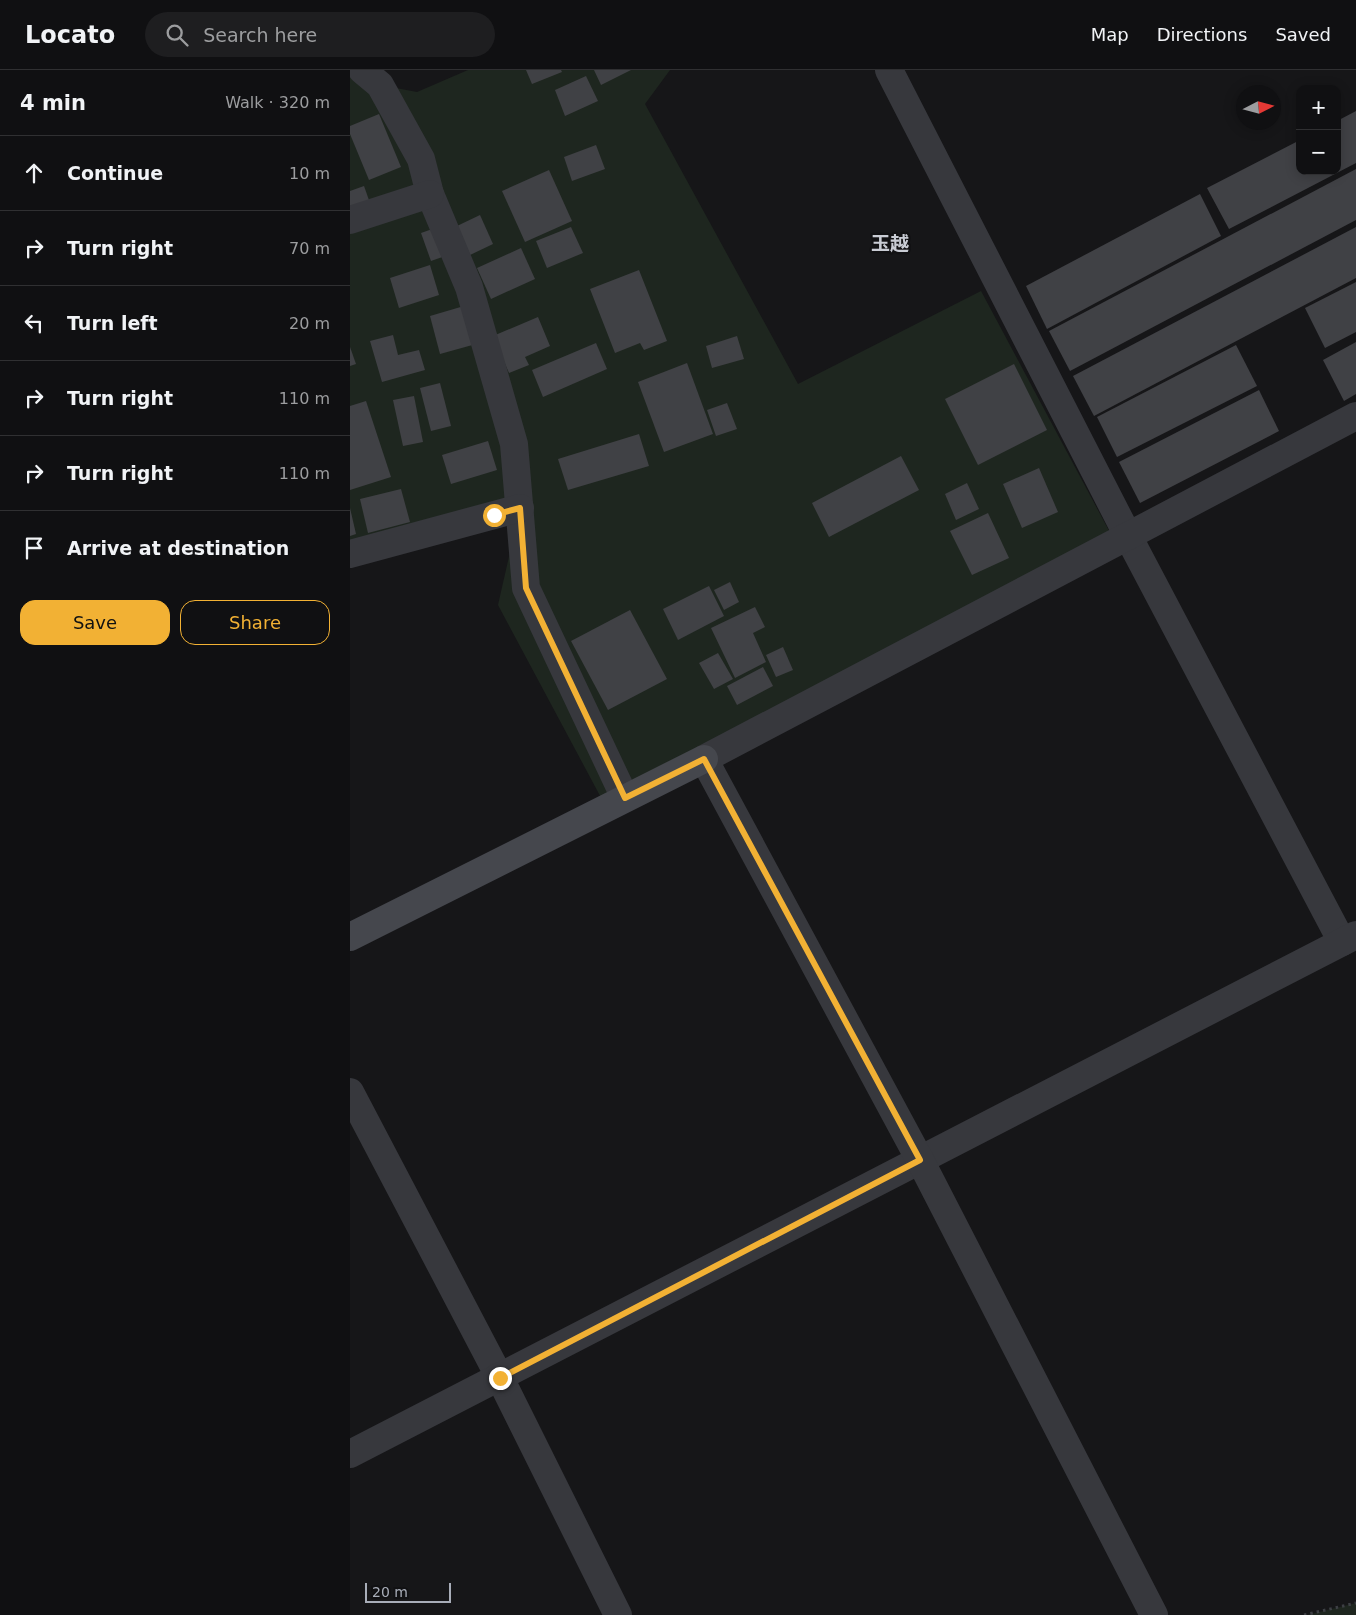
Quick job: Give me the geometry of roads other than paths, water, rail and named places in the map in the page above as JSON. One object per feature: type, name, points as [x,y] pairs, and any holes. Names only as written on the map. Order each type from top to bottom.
[{"type":"street","points":[[362,70],[380,85],[421,159],[430,194],[469,288],[514,444],[526,588],[625,798]]},
{"type":"street","points":[[350,1454],[1349,938],[1128,536],[889,70]]},
{"type":"street","points":[[350,220],[430,194]]},
{"type":"street","points":[[350,937],[704,759],[1356,416]]},
{"type":"street","points":[[350,554],[520,508]]},
{"type":"street","points":[[704,759],[920,1160],[1154,1615]]},
{"type":"street","points":[[350,1092],[500,1378],[618,1615]]},
{"type":"district","name":"玉越","points":[[890,243]]}]
